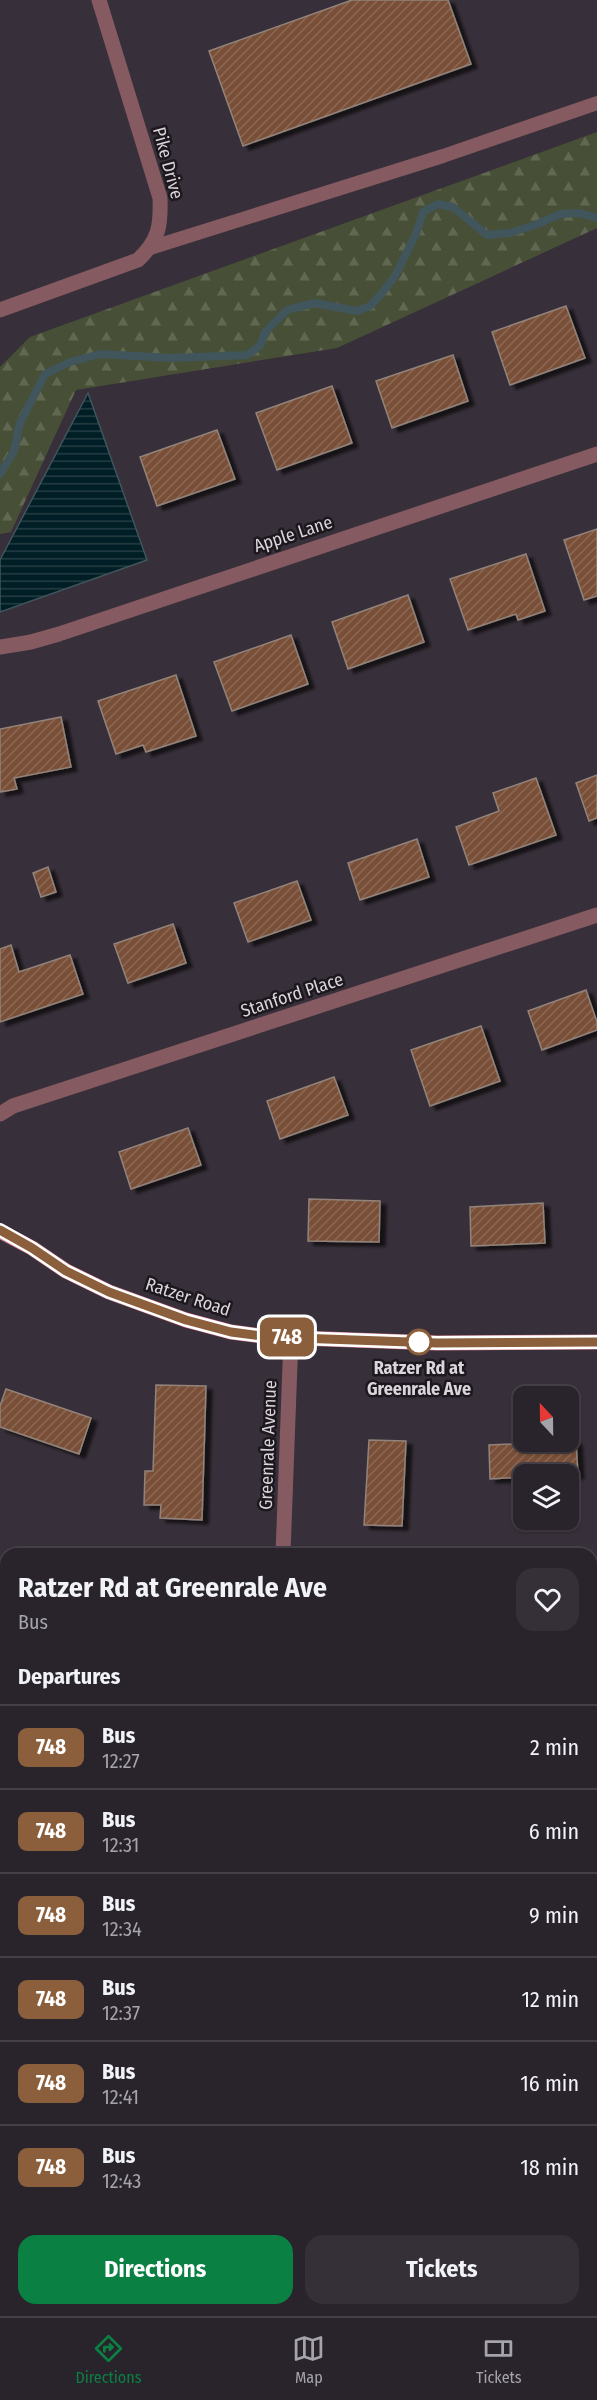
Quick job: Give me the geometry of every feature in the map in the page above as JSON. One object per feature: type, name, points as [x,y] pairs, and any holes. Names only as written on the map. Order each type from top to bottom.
[{"type":"main road","name":"Ratzer Road","points":[[0,1230],[66,1271],[109,1292],[186,1320],[231,1332],[270,1337],[437,1343],[597,1342]]},
{"type":"street","name":"Pike Drive","points":[[99,0],[160,198],[161,219],[156,238],[150,248]]},
{"type":"street","points":[[0,310],[138,260],[150,248]]},
{"type":"street","name":"Apple Lane","points":[[0,647],[59,634],[597,454]]},
{"type":"street","name":"Stanford Place","points":[[0,1114],[24,1102],[597,915]]},
{"type":"street","name":"Greenrale Avenue","points":[[283,1548],[291,1337]]},
{"type":"lane","points":[[150,248],[443,156],[597,103]]},
{"type":"green space","points":[[597,132],[597,228],[337,348],[76,390],[11,532],[0,534],[0,367],[30,337]]},
{"type":"water","points":[[88,393],[147,560],[0,612],[0,560]]},
{"type":"building","points":[[352,0],[448,0],[471,64],[243,146],[209,51]]},
{"type":"building","points":[[566,306],[585,358],[510,385],[492,332]]},
{"type":"building","points":[[453,355],[468,401],[392,428],[376,381]]},
{"type":"building","points":[[332,386],[352,443],[277,470],[256,413]]},
{"type":"building","points":[[217,430],[235,479],[157,506],[140,457]]},
{"type":"building","points":[[597,529],[597,596],[584,600],[564,540]]},
{"type":"building","points":[[526,554],[545,611],[518,620],[516,614],[468,630],[450,579]]},
{"type":"building","points":[[408,595],[424,642],[348,669],[332,622]]},
{"type":"building","points":[[291,635],[308,684],[232,711],[214,662]]},
{"type":"building","points":[[176,675],[196,736],[146,752],[143,745],[116,754],[98,701]]},
{"type":"building","points":[[61,717],[71,767],[14,778],[17,789],[0,792],[0,729]]},
{"type":"building","points":[[597,775],[597,818],[589,821],[576,783]]},
{"type":"building","points":[[536,778],[556,835],[469,865],[456,827],[499,811],[493,793]]},
{"type":"building","points":[[417,839],[429,877],[360,900],[348,863]]},
{"type":"building","points":[[48,867],[56,892],[41,897],[33,873]]},
{"type":"building","points":[[297,881],[311,920],[248,942],[234,903]]},
{"type":"building","points":[[173,924],[186,963],[128,983],[114,944]]},
{"type":"building","points":[[11,945],[19,972],[70,955],[83,994],[0,1022],[0,949]]},
{"type":"building","points":[[586,990],[597,1022],[597,1030],[542,1050],[528,1011]]},
{"type":"building","points":[[481,1026],[500,1081],[430,1106],[411,1050]]},
{"type":"building","points":[[334,1077],[348,1115],[280,1139],[267,1101]]},
{"type":"building","points":[[188,1128],[201,1165],[131,1189],[119,1152]]},
{"type":"building","points":[[309,1199],[380,1201],[379,1242],[308,1241]]},
{"type":"building","points":[[543,1203],[545,1243],[471,1246],[470,1207]]},
{"type":"building","points":[[156,1385],[206,1386],[202,1520],[160,1518],[161,1505],[144,1505],[145,1471],[153,1471]]},
{"type":"building","points":[[6,1389],[91,1418],[79,1454],[0,1427],[0,1406]]},
{"type":"building","points":[[369,1440],[406,1441],[402,1526],[364,1525]]},
{"type":"building","points":[[513,1444],[513,1452],[577,1452],[577,1464],[513,1464],[513,1478],[490,1479],[489,1445]]},
{"type":"waterway","points":[[0,474],[14,451],[20,423],[45,374],[70,362],[100,354],[171,358],[247,355],[260,346],[265,332],[287,310],[315,303],[357,311],[370,306],[395,276],[416,234],[423,212],[438,204],[453,207],[487,235],[510,233],[560,214],[579,213],[597,218]]},
{"type":"bus line","name":"748","points":[[0,1230],[66,1271],[109,1292],[186,1320],[231,1332],[270,1337],[437,1343],[597,1342]]},
{"type":"place","name":"Ratzer Rd at Greenrale Ave","points":[[419,1342]]}]
